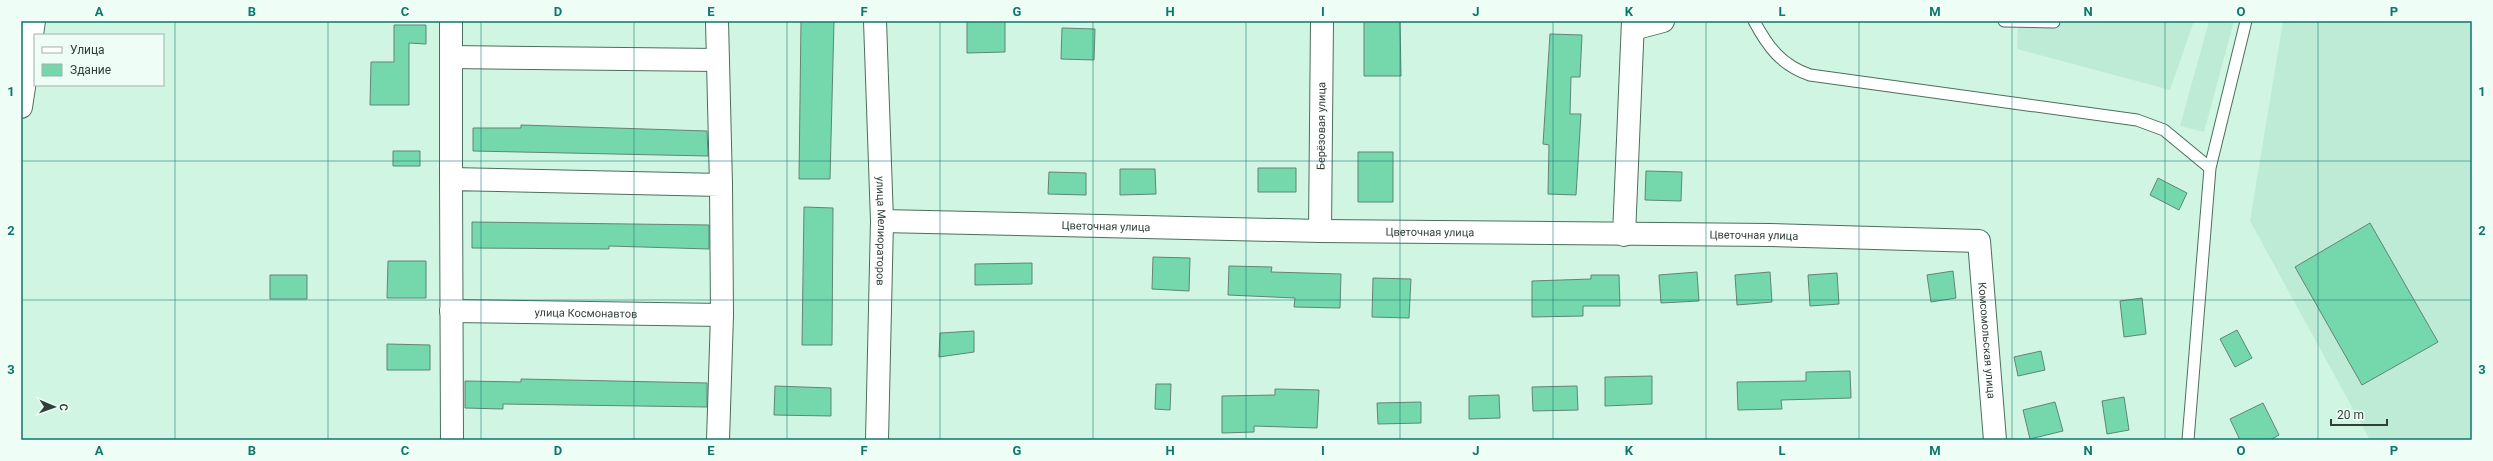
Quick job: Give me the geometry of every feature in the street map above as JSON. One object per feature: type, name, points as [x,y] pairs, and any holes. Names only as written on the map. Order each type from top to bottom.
[{"type":"street","points":[[21,107],[34,21]]},
{"type":"street","points":[[452,21],[452,440]]},
{"type":"street","points":[[717,21],[721,185],[722,315],[718,440]]},
{"type":"street","name":"улица Мелиораторов","points":[[875,21],[882,221],[877,440]]},
{"type":"street","name":"Берёзовая улица","points":[[1320,232],[1322,21]]},
{"type":"street","points":[[1624,235],[1633,25],[1663,21]]},
{"type":"street","points":[[451,57],[718,60]]},
{"type":"street","points":[[451,179],[721,185]]},
{"type":"street","name":"Цветочная улица","points":[[882,221],[1320,232],[1770,235],[1979,241]]},
{"type":"street","name":"Комсомольская улица","points":[[1979,241],[1995,440]]},
{"type":"street","name":"улица Космонавтов","points":[[451,311],[722,315]]},
{"type":"lane","points":[[1754,21],[1768,47],[1793,69],[1810,75],[2137,120],[2164,130],[2210,168]]},
{"type":"lane","points":[[2004,21],[2054,22]]},
{"type":"lane","points":[[2188,440],[2210,168],[2246,21]]},
{"type":"shaded area","points":[[2018,21],[2194,21],[2170,90],[2017,49]]},
{"type":"shaded area","points":[[2209,21],[2234,21],[2204,132],[2180,126]]},
{"type":"shaded area","points":[[2283,21],[2472,21],[2472,440],[2370,440],[2250,221]]},
{"type":"building","points":[[801,21],[834,21],[830,179],[799,179]]},
{"type":"building","points":[[967,21],[1005,21],[1005,52],[967,53]]},
{"type":"building","points":[[1364,21],[1400,21],[1401,76],[1364,76]]},
{"type":"building","points":[[394,25],[426,25],[426,44],[409,43],[409,105],[370,105],[371,62],[394,62]]},
{"type":"building","points":[[1062,28],[1095,29],[1094,60],[1061,59]]},
{"type":"building","points":[[1550,34],[1582,35],[1580,77],[1571,77],[1570,114],[1581,114],[1576,195],[1548,194],[1549,145],[1543,144]]},
{"type":"building","points":[[521,125],[707,131],[708,156],[473,151],[473,128],[521,128]]},
{"type":"building","points":[[393,151],[420,151],[420,166],[393,166]]},
{"type":"building","points":[[1358,152],[1393,152],[1393,202],[1358,202]]},
{"type":"building","points":[[1258,168],[1296,168],[1296,192],[1258,192]]},
{"type":"building","points":[[1120,169],[1155,169],[1156,194],[1120,195]]},
{"type":"building","points":[[1646,171],[1682,172],[1681,201],[1645,200]]},
{"type":"building","points":[[1049,172],[1086,173],[1086,195],[1048,194]]},
{"type":"building","points":[[2158,178],[2187,193],[2179,210],[2150,195]]},
{"type":"building","points":[[804,207],[833,208],[832,345],[802,345]]},
{"type":"building","points":[[472,222],[709,225],[709,249],[609,246],[609,249],[472,248]]},
{"type":"building","points":[[2370,223],[2438,342],[2362,385],[2295,267]]},
{"type":"building","points":[[1153,257],[1190,258],[1189,291],[1152,289]]},
{"type":"building","points":[[388,261],[426,261],[426,298],[387,298]]},
{"type":"building","points":[[1032,263],[1032,284],[975,285],[975,264]]},
{"type":"building","points":[[1229,266],[1272,267],[1271,272],[1341,274],[1340,308],[1294,307],[1295,298],[1228,295]]},
{"type":"building","points":[[1953,271],[1956,298],[1931,302],[1927,275]]},
{"type":"building","points":[[1697,272],[1699,301],[1661,303],[1659,275]]},
{"type":"building","points":[[1770,272],[1772,302],[1737,305],[1735,275]]},
{"type":"building","points":[[1837,273],[1839,304],[1810,306],[1808,275]]},
{"type":"building","points":[[270,275],[307,275],[307,299],[270,299]]},
{"type":"building","points":[[1591,275],[1619,275],[1620,306],[1583,306],[1583,316],[1532,317],[1532,281],[1591,279]]},
{"type":"building","points":[[1373,278],[1411,279],[1409,318],[1372,317]]},
{"type":"building","points":[[2142,298],[2146,334],[2124,337],[2120,301]]},
{"type":"building","points":[[2237,330],[2252,358],[2235,367],[2220,339]]},
{"type":"building","points":[[974,331],[974,352],[939,357],[940,333]]},
{"type":"building","points":[[387,344],[430,345],[430,370],[387,370]]},
{"type":"building","points":[[2041,351],[2045,370],[2018,376],[2014,357]]},
{"type":"building","points":[[1850,371],[1851,398],[1781,400],[1782,409],[1738,410],[1737,382],[1806,381],[1806,372]]},
{"type":"building","points":[[1652,376],[1652,404],[1605,406],[1605,377]]},
{"type":"building","points":[[521,379],[707,383],[707,407],[503,404],[503,409],[465,408],[465,381],[521,382]]},
{"type":"building","points":[[1156,384],[1171,384],[1170,410],[1155,409]]},
{"type":"building","points":[[775,386],[831,388],[831,416],[774,415]]},
{"type":"building","points":[[1577,386],[1578,410],[1533,411],[1532,387]]},
{"type":"building","points":[[1275,389],[1319,390],[1317,428],[1254,426],[1254,432],[1222,433],[1222,396],[1275,395]]},
{"type":"building","points":[[1499,395],[1500,418],[1469,419],[1469,396]]},
{"type":"building","points":[[2124,397],[2129,430],[2107,434],[2102,401]]},
{"type":"building","points":[[1421,402],[1421,423],[1378,424],[1377,403]]},
{"type":"building","points":[[2055,402],[2063,431],[2030,439],[2023,410]]},
{"type":"building","points":[[2263,403],[2279,435],[2270,440],[2240,440],[2230,419]]}]
